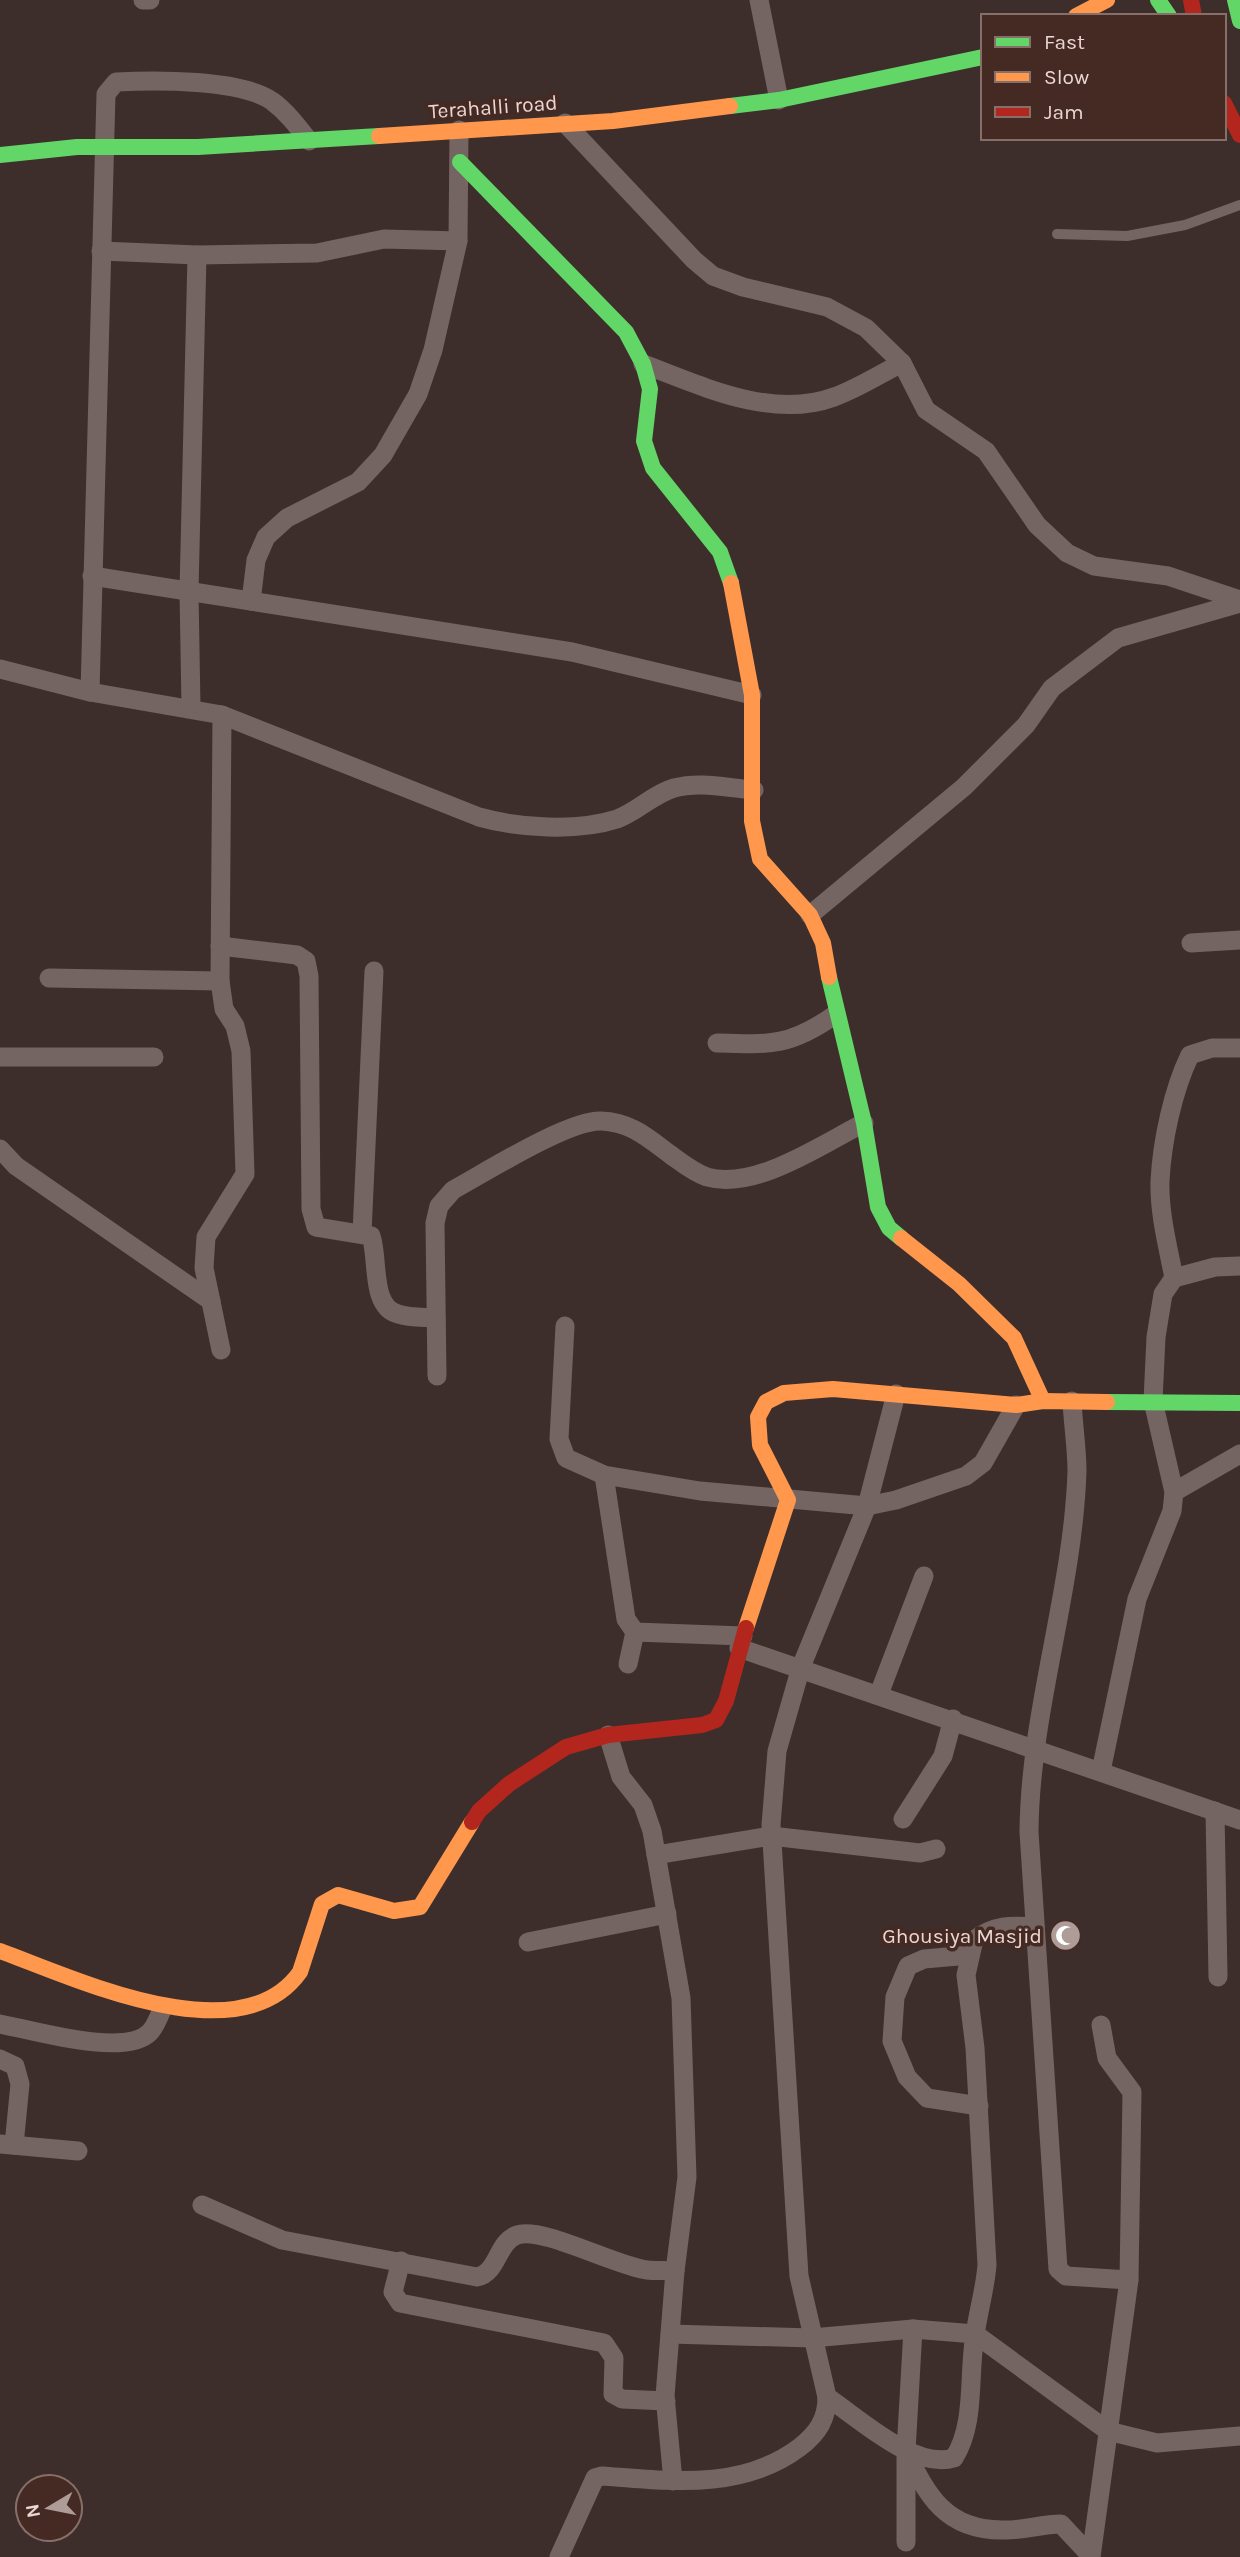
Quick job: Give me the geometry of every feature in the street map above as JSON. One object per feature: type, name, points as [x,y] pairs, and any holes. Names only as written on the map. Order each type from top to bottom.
[{"type":"main road","points":[[1080,14],[1107,0]]},
{"type":"main road","points":[[1235,0],[1240,20]]},
{"type":"main road","name":"Terahalli road","points":[[0,155],[103,147],[309,141],[613,121],[779,100],[981,57]]},
{"type":"main road","points":[[1226,107],[1240,135]]},
{"type":"main road","points":[[460,162],[626,332],[643,364],[650,389],[644,441],[653,468],[720,552],[735,596],[752,695],[752,821],[760,859],[810,915],[830,967],[836,1014],[847,1044],[864,1123],[875,1195],[889,1228],[959,1284],[1014,1338],[1043,1401]]},
{"type":"main road","points":[[0,1951],[163,2008],[218,2010],[252,2005],[275,1994],[296,1978],[320,1906],[329,1897],[344,1894],[392,1913],[409,1912],[420,1907],[479,1811],[509,1784],[566,1747],[608,1735],[702,1725],[716,1720],[726,1701],[741,1642],[788,1500],[760,1445],[758,1418],[766,1402],[784,1393],[833,1389],[1016,1405],[1043,1401],[1240,1403]]},
{"type":"street","points":[[143,0],[150,0]]},
{"type":"street","points":[[759,0],[779,100]]},
{"type":"street","points":[[90,692],[106,93],[116,82],[136,81],[242,89],[270,100],[289,116],[309,141]]},
{"type":"street","points":[[565,123],[713,276],[827,307],[866,328],[902,363],[926,410],[986,451],[1037,525],[1067,553],[1094,566],[1168,576],[1240,602]]},
{"type":"street","points":[[251,601],[256,560],[266,537],[287,518],[358,482],[383,455],[418,394],[433,350],[458,241],[459,130]]},
{"type":"street","points":[[101,251],[197,255],[317,253],[384,239],[458,241]]},
{"type":"street","points":[[191,708],[189,591],[197,255]]},
{"type":"street","points":[[643,364],[763,403],[799,406],[835,397],[902,363]]},
{"type":"street","points":[[92,576],[572,652],[752,695]]},
{"type":"street","points":[[810,915],[964,787],[1026,725],[1052,688],[1118,638],[1240,602]]},
{"type":"street","points":[[0,669],[90,692],[222,715],[479,817],[508,825],[608,821],[619,818],[672,788],[704,783],[754,790]]},
{"type":"street","points":[[221,1350],[204,1268],[206,1237],[245,1174],[241,1051],[235,1026],[224,1009],[220,981],[222,715]]},
{"type":"street","points":[[1191,943],[1240,940]]},
{"type":"street","points":[[220,946],[297,955],[306,961],[309,976],[311,1209],[316,1227],[371,1236],[380,1295],[388,1310],[399,1315],[436,1318]]},
{"type":"street","points":[[362,1233],[374,971]]},
{"type":"street","points":[[49,978],[220,981]]},
{"type":"street","points":[[717,1043],[769,1045],[806,1035],[836,1014]]},
{"type":"street","points":[[1174,1278],[1165,1230],[1160,1180],[1177,1082],[1190,1055],[1212,1048],[1240,1048]]},
{"type":"street","points":[[0,1057],[154,1057]]},
{"type":"street","points":[[437,1376],[435,1223],[439,1206],[453,1190],[566,1128],[598,1121],[629,1124],[695,1172],[709,1178],[739,1180],[768,1171],[864,1123]]},
{"type":"street","points":[[0,1149],[16,1166],[211,1301]]},
{"type":"street","points":[[1101,1771],[1137,1600],[1166,1532],[1174,1492],[1153,1401],[1156,1337],[1163,1294],[1174,1278],[1215,1267],[1240,1266]]},
{"type":"street","points":[[565,1326],[559,1439],[566,1458],[604,1475],[788,1500],[867,1506],[896,1500],[966,1476],[983,1464],[1016,1405]]},
{"type":"street","points":[[559,2557],[595,2478],[673,2481],[738,2477],[785,2458],[822,2424],[827,2397],[799,2276],[771,1836],[777,1751],[801,1667],[867,1506],[897,1394]]},
{"type":"street","points":[[1072,1401],[1077,1469],[1072,1526],[1029,1780],[1029,1832],[1035,1927],[1058,2269],[1066,2276],[1129,2280]]},
{"type":"street","points":[[1174,1492],[1240,1454]]},
{"type":"street","points":[[604,1475],[626,1619],[635,1632],[628,1664]]},
{"type":"street","points":[[879,1694],[925,1576]]},
{"type":"street","points":[[635,1632],[741,1642],[801,1667],[1240,1820]]},
{"type":"street","points":[[903,1819],[943,1756],[953,1719]]},
{"type":"street","points":[[608,1735],[621,1777],[643,1805],[656,1855],[681,1998],[687,2177],[675,2271],[666,2401],[673,2481]]},
{"type":"street","points":[[1215,1811],[1218,1977]]},
{"type":"street","points":[[656,1855],[771,1836],[919,1853],[936,1849]]},
{"type":"street","points":[[528,1942],[667,1914]]},
{"type":"street","points":[[827,2397],[906,2451],[922,2458],[946,2460],[954,2458],[959,2451],[965,2432],[975,2334],[985,2293],[987,2265],[979,2106],[966,1975],[974,1940],[988,1930],[1010,1925],[1035,1927]]},
{"type":"street","points":[[970,1955],[924,1959],[908,1966],[895,1997],[892,2041],[907,2077],[928,2098],[979,2106]]},
{"type":"street","points":[[0,2024],[110,2043],[134,2040],[150,2033],[163,2008]]},
{"type":"street","points":[[1091,2556],[1129,2280],[1132,2092],[1107,2059],[1101,2025]]},
{"type":"street","points":[[0,2059],[15,2066],[20,2084],[7,2144],[78,2151]]},
{"type":"street","points":[[202,2205],[282,2240],[477,2277],[485,2276],[508,2241],[528,2234],[540,2235],[647,2270],[675,2271]]},
{"type":"street","points":[[401,2261],[393,2292],[400,2304],[604,2343],[614,2358],[613,2394],[622,2399],[666,2401]]},
{"type":"street","points":[[906,2542],[906,2451],[913,2329]]},
{"type":"street","points":[[670,2334],[812,2338],[913,2329],[975,2334],[1108,2431],[1157,2443],[1240,2436]]},
{"type":"street","points":[[906,2451],[924,2489],[945,2513],[973,2527],[1004,2531],[1061,2524],[1091,2556]]},
{"type":"lane","points":[[1057,234],[1127,236],[1185,225],[1240,205]]},
{"type":"traffic: fast","points":[[1158,0],[1168,14]]},
{"type":"traffic: fast","points":[[1235,0],[1240,21]]},
{"type":"traffic: fast","points":[[730,106],[779,100],[981,57]]},
{"type":"traffic: fast","points":[[0,155],[77,147],[198,147],[379,136]]},
{"type":"traffic: fast","points":[[460,162],[626,332],[643,364],[650,389],[644,441],[653,468],[720,552],[731,583]]},
{"type":"traffic: fast","points":[[829,977],[864,1123],[878,1207],[889,1228],[901,1238]]},
{"type":"traffic: fast","points":[[1107,1402],[1240,1403]]},
{"type":"traffic: slow","points":[[1080,14],[1107,0]]},
{"type":"traffic: slow","points":[[379,136],[613,121],[730,106]]},
{"type":"traffic: slow","points":[[731,583],[752,695],[752,821],[760,859],[810,915],[823,943],[829,977]]},
{"type":"traffic: slow","points":[[901,1238],[959,1284],[1014,1338],[1043,1401]]},
{"type":"traffic: slow","points":[[746,1628],[788,1500],[760,1445],[758,1417],[766,1402],[784,1393],[833,1389],[1016,1405],[1043,1401],[1107,1402]]},
{"type":"traffic: slow","points":[[0,1951],[70,1978],[155,2003],[198,2010],[238,2008],[273,1997],[300,1972],[322,1904],[338,1895],[394,1911],[420,1907],[472,1822]]},
{"type":"traffic: jam","points":[[1191,0],[1194,14]]},
{"type":"traffic: jam","points":[[1226,107],[1240,135]]},
{"type":"traffic: jam","points":[[472,1822],[479,1811],[509,1784],[566,1747],[608,1735],[702,1725],[716,1720],[726,1701],[746,1628]]},
{"type":"place","name":"Ghousiya Masjid","points":[[1065,1936]]}]
